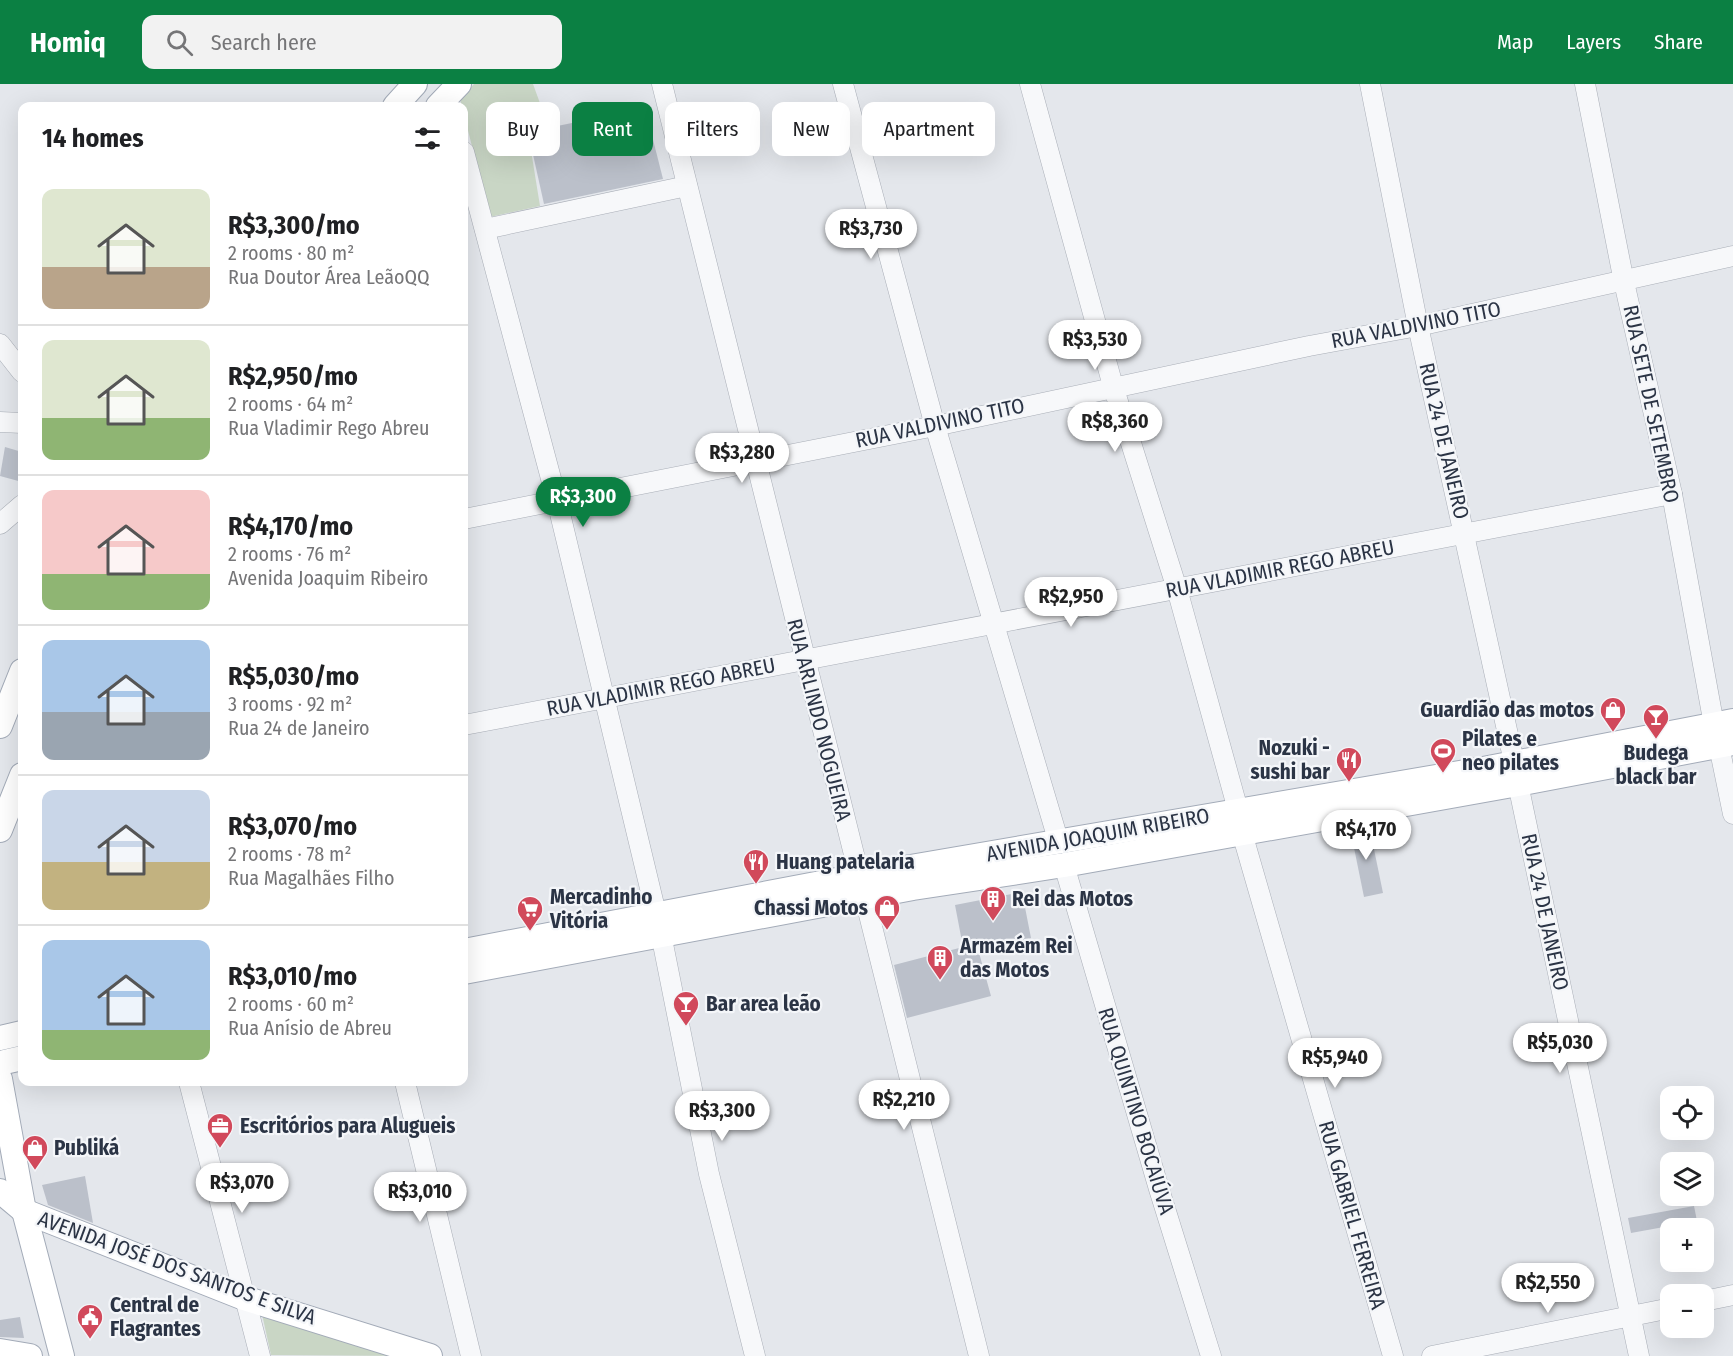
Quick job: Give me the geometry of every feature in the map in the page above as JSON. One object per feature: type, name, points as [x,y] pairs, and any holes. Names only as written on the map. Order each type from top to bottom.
[{"type":"main road","points":[[399,102],[415,84]]},
{"type":"main road","points":[[0,726],[18,681]]},
{"type":"main road","name":"AVENIDA JOAQUIM RIBEIRO","points":[[468,971],[659,925],[862,886],[1061,854],[1725,734]]},
{"type":"main road","points":[[0,830],[18,785]]},
{"type":"main road","name":"AVENIDA JOAQUIM RIBEIRO","points":[[468,950],[659,925]]},
{"type":"main road","points":[[0,1038],[18,1034]]},
{"type":"main road","points":[[0,1063],[18,1059]]},
{"type":"main road","points":[[0,1079],[24,1211],[62,1356]]},
{"type":"main road","name":"AVENIDA JOSÉ DOS SANTOS E SILVA","points":[[0,1191],[24,1211],[244,1298],[429,1356]]},
{"type":"main road","points":[[0,1351],[30,1356]]},
{"type":"street","name":"RUA ARLINDO NOGUEIRA","points":[[662,84],[979,1356]]},
{"type":"street","name":"RUA QUINTINO BOCAIÚVA","points":[[843,84],[935,426],[1159,1189],[1211,1356]]},
{"type":"street","name":"RUA GABRIEL FERREIRA","points":[[1030,84],[1113,386],[1177,589],[1240,821],[1393,1356]]},
{"type":"street","name":"RUA 24 DE JANEIRO","points":[[1370,84],[1418,326],[1465,534],[1639,1356]]},
{"type":"street","name":"RUA SETE DE SETEMBRO","points":[[1585,84],[1624,282],[1725,734],[1733,814]]},
{"type":"street","points":[[468,167],[557,501],[659,925],[710,1174],[755,1356]]},
{"type":"street","points":[[485,229],[687,186]]},
{"type":"street","name":"RUA VALDIVINO TITO","points":[[468,518],[935,426],[1113,386],[1418,326],[1624,282],[1733,255]]},
{"type":"street","points":[[0,344],[18,367]]},
{"type":"street","points":[[0,422],[18,423]]},
{"type":"street","name":"RUA VLADIMIR REGO ABREU","points":[[468,724],[1672,495]]},
{"type":"street","points":[[0,524],[18,509]]},
{"type":"street","points":[[190,1086],[260,1356]]},
{"type":"street","points":[[406,1086],[471,1356]]},
{"type":"street","points":[[1714,1299],[1733,1295]]},
{"type":"street","points":[[1432,1356],[1660,1310]]},
{"type":"green space","points":[[474,84],[533,84],[540,102],[486,102],[486,156],[532,156],[540,206],[490,217],[468,130],[468,102],[461,102],[460,99]]},
{"type":"green space","points":[[260,1305],[410,1356],[271,1355]]},
{"type":"building","points":[[572,123],[572,156],[653,156],[653,140],[663,179],[544,204],[533,156],[560,156],[560,125]]},
{"type":"building","points":[[5,447],[18,451],[18,481],[0,476]]},
{"type":"building","points":[[1369,825],[1383,893],[1364,897],[1350,828]]},
{"type":"building","points":[[1022,892],[1031,938],[978,949],[991,996],[907,1018],[894,965],[963,947],[955,905]]},
{"type":"building","points":[[85,1176],[93,1223],[48,1205],[42,1185]]},
{"type":"building","points":[[1694,1206],[1696,1218],[1660,1218],[1660,1228],[1631,1233],[1628,1218]]},
{"type":"building","points":[[20,1317],[24,1338],[0,1337],[0,1320]]},
{"type":"place","name":"Guardião das motos","points":[[1613,733]]},
{"type":"place","name":"Budega black bar","points":[[1656,740]]},
{"type":"place","name":"Pilates e neo pilates","points":[[1443,774]]},
{"type":"place","name":"Nozuki - sushi bar","points":[[1349,783]]},
{"type":"place","name":"Huang patelaria","points":[[756,885]]},
{"type":"place","name":"Rei das Motos","points":[[993,922]]},
{"type":"place","name":"Chassi Motos","points":[[887,931]]},
{"type":"place","name":"Mercadinho Vitória","points":[[530,932]]},
{"type":"place","name":"Armazém Rei das Motos","points":[[940,981]]},
{"type":"place","name":"Bar area leão","points":[[686,1027]]},
{"type":"place","name":"Escritórios para Alugueis","points":[[220,1149]]},
{"type":"place","name":"Publiká","points":[[35,1171]]},
{"type":"place","name":"Central de Flagrantes","points":[[90,1340]]}]
